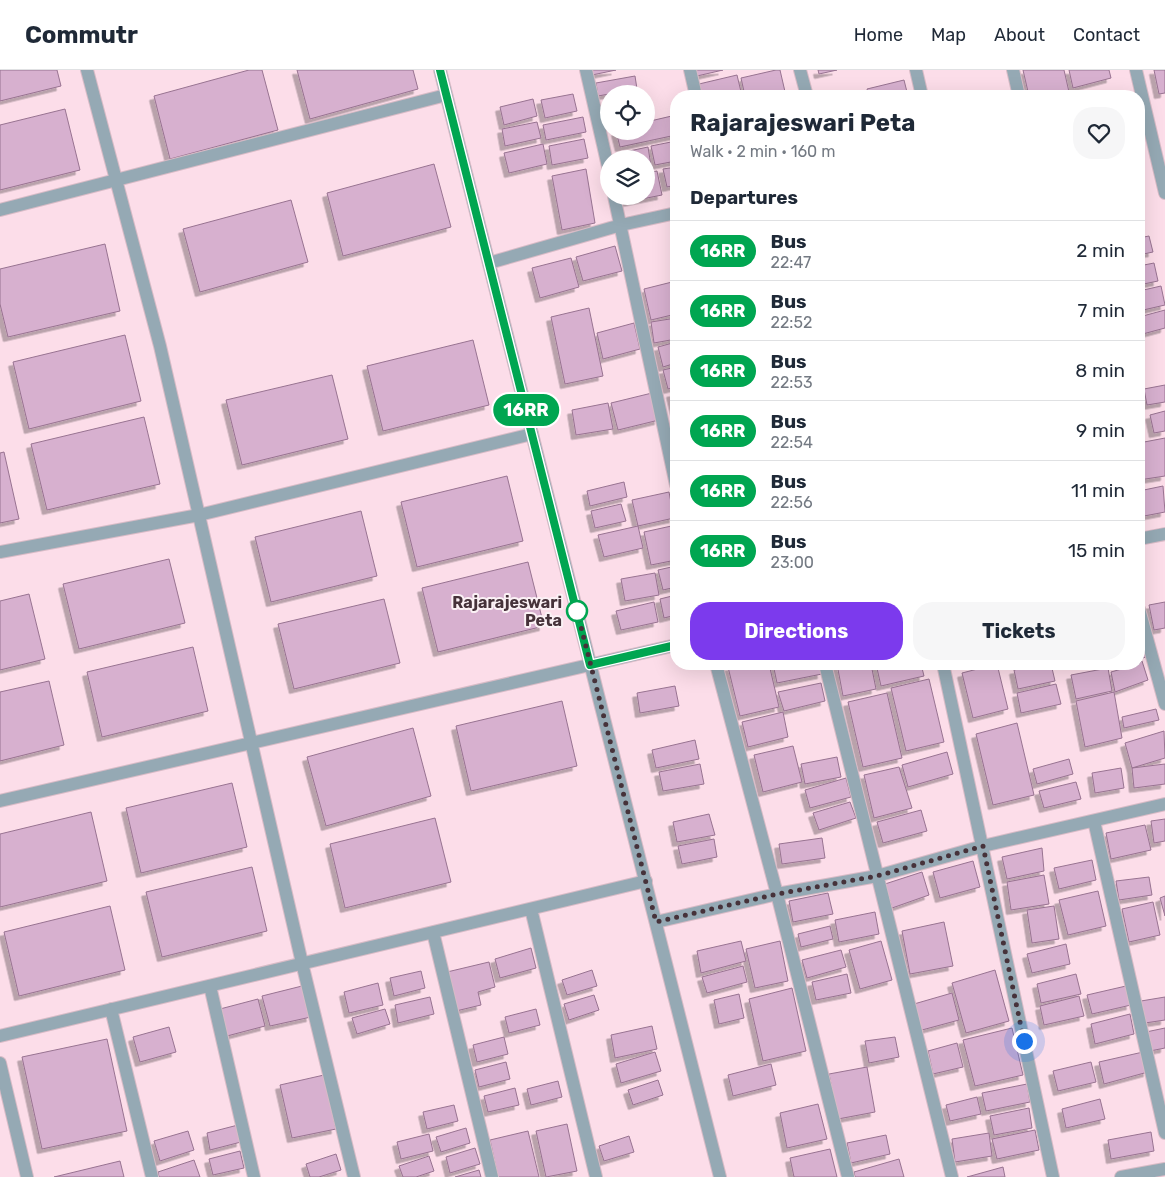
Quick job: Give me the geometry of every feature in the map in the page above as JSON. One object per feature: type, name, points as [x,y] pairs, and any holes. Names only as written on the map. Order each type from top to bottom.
[{"type":"street","points":[[87,70],[160,346],[302,964],[354,1177]]},
{"type":"street","points":[[440,70],[720,1177]]},
{"type":"street","points":[[586,70],[604,150]]},
{"type":"street","points":[[690,70],[695,90]]},
{"type":"street","points":[[800,70],[805,90]]},
{"type":"street","points":[[916,70],[921,90]]},
{"type":"street","points":[[1013,70],[1018,90]]},
{"type":"street","points":[[1136,70],[1140,90]]},
{"type":"street","points":[[0,210],[446,95]]},
{"type":"street","points":[[1145,113],[1165,193]]},
{"type":"street","points":[[616,205],[670,457]]},
{"type":"street","points":[[489,262],[621,225],[670,214]]},
{"type":"street","points":[[0,552],[199,515],[532,434]]},
{"type":"street","points":[[1145,538],[1165,534]]},
{"type":"street","points":[[1145,631],[1165,704]]},
{"type":"street","points":[[0,801],[670,646]]},
{"type":"street","points":[[718,670],[777,894],[848,1177]]},
{"type":"street","points":[[826,670],[952,1177]]},
{"type":"street","points":[[944,670],[1053,1177]]},
{"type":"street","points":[[656,922],[777,894],[877,876],[983,846],[1165,804]]},
{"type":"street","points":[[1094,821],[1165,1132]]},
{"type":"street","points":[[0,1036],[646,881]]},
{"type":"street","points":[[531,909],[596,1177]]},
{"type":"street","points":[[433,932],[492,1177]]},
{"type":"street","points":[[210,986],[254,1177]]},
{"type":"street","points":[[111,1009],[152,1177]]},
{"type":"street","points":[[0,1063],[27,1177]]},
{"type":"street","points":[[1121,1177],[1165,1169]]},
{"type":"building","points":[[0,70],[57,70],[61,86],[0,101]]},
{"type":"building","points":[[249,70],[262,70],[278,130],[170,159],[154,96]]},
{"type":"building","points":[[297,70],[413,70],[418,89],[310,119]]},
{"type":"building","points":[[591,70],[616,70],[592,75]]},
{"type":"building","points":[[696,70],[723,70],[697,76]]},
{"type":"building","points":[[780,70],[785,90],[744,90],[741,78]]},
{"type":"building","points":[[818,70],[837,70],[819,74]]},
{"type":"building","points":[[1023,70],[1064,70],[1069,90],[1028,90]]},
{"type":"building","points":[[1069,70],[1109,70],[1111,78],[1073,88]]},
{"type":"building","points":[[1154,70],[1165,70],[1165,93],[1159,94]]},
{"type":"building","points":[[737,75],[741,90],[700,90],[699,84]]},
{"type":"building","points":[[635,76],[636,85],[600,85],[600,96],[598,96],[596,83]]},
{"type":"building","points":[[904,80],[906,90],[867,90]]},
{"type":"building","points":[[573,94],[577,111],[545,118],[541,100]]},
{"type":"building","points":[[533,99],[537,116],[504,125],[500,107]]},
{"type":"building","points":[[65,109],[80,170],[0,190],[0,125]]},
{"type":"building","points":[[670,116],[670,136],[655,140],[655,120]]},
{"type":"building","points":[[583,117],[586,132],[546,140],[543,125]]},
{"type":"building","points":[[537,122],[541,138],[505,146],[502,129]]},
{"type":"building","points":[[584,139],[588,158],[552,165],[549,146]]},
{"type":"building","points":[[618,140],[653,140],[620,147]]},
{"type":"building","points":[[670,142],[670,162],[655,165],[655,150],[652,150],[651,146]]},
{"type":"building","points":[[543,144],[547,164],[509,173],[504,153]]},
{"type":"building","points":[[648,147],[648,150],[634,150]]},
{"type":"building","points":[[434,164],[451,227],[343,256],[327,193]]},
{"type":"building","points":[[670,168],[670,186],[667,187],[663,169]]},
{"type":"building","points":[[586,169],[595,223],[562,230],[552,176]]},
{"type":"building","points":[[655,171],[657,171],[662,195],[655,196]]},
{"type":"building","points":[[291,200],[308,262],[200,292],[183,229]]},
{"type":"building","points":[[1149,236],[1153,252],[1145,254],[1145,237]]},
{"type":"building","points":[[105,244],[120,311],[8,337],[0,304],[0,269]]},
{"type":"building","points":[[615,246],[622,271],[583,281],[576,257]]},
{"type":"building","points":[[571,258],[579,287],[540,298],[532,268]]},
{"type":"building","points":[[1154,263],[1158,281],[1145,284],[1145,265]]},
{"type":"building","points":[[670,282],[670,315],[651,320],[644,289]]},
{"type":"building","points":[[1161,286],[1165,305],[1145,310],[1145,290]]},
{"type":"building","points":[[589,308],[603,376],[565,384],[551,317]]},
{"type":"building","points":[[1165,310],[1165,328],[1145,333],[1145,315]]},
{"type":"building","points":[[670,319],[670,340],[654,343],[651,322]]},
{"type":"building","points":[[634,323],[640,349],[603,359],[597,333]]},
{"type":"building","points":[[125,335],[141,401],[29,429],[13,362]]},
{"type":"building","points":[[473,340],[489,405],[383,431],[367,366]]},
{"type":"building","points":[[670,344],[670,365],[663,367],[658,347]]},
{"type":"building","points":[[670,368],[670,388],[668,389],[663,370]]},
{"type":"building","points":[[332,375],[348,439],[242,465],[226,400]]},
{"type":"building","points":[[1165,385],[1165,402],[1147,405],[1145,389]]},
{"type":"building","points":[[652,393],[659,420],[618,430],[611,403]]},
{"type":"building","points":[[608,403],[613,429],[576,435],[572,410]]},
{"type":"building","points":[[1165,411],[1165,431],[1154,433],[1150,415]]},
{"type":"building","points":[[144,417],[160,484],[47,510],[31,444]]},
{"type":"building","points":[[1165,438],[1165,476],[1145,479],[1145,442]]},
{"type":"building","points":[[4,452],[19,519],[0,523],[0,453]]},
{"type":"building","points":[[507,476],[523,541],[417,567],[401,502]]},
{"type":"building","points":[[624,482],[627,497],[590,506],[587,491]]},
{"type":"building","points":[[1163,486],[1165,512],[1145,516],[1145,490]]},
{"type":"building","points":[[669,492],[670,519],[638,526],[632,500]]},
{"type":"building","points":[[621,504],[626,521],[595,528],[591,511]]},
{"type":"building","points":[[361,511],[377,576],[271,602],[255,537]]},
{"type":"building","points":[[638,526],[643,548],[604,557],[598,535]]},
{"type":"building","points":[[670,526],[670,561],[651,565],[644,532]]},
{"type":"building","points":[[169,559],[185,623],[79,649],[63,584]]},
{"type":"building","points":[[528,562],[544,626],[438,652],[422,588]]},
{"type":"building","points":[[670,567],[670,588],[663,590],[658,570]]},
{"type":"building","points":[[655,573],[659,595],[625,601],[621,579]]},
{"type":"building","points":[[29,594],[45,659],[0,670],[0,601]]},
{"type":"building","points":[[670,596],[670,616],[664,618],[660,599]]},
{"type":"building","points":[[384,599],[400,663],[294,689],[278,624]]},
{"type":"building","points":[[654,602],[658,622],[621,630],[616,611]]},
{"type":"building","points":[[1165,602],[1165,628],[1154,630],[1149,605]]},
{"type":"building","points":[[193,647],[208,711],[102,737],[87,672]]},
{"type":"building","points":[[729,670],[770,670],[779,707],[740,716]]},
{"type":"building","points":[[774,670],[821,670],[822,674],[777,683]]},
{"type":"building","points":[[838,670],[872,670],[876,689],[843,696]]},
{"type":"building","points":[[877,670],[922,670],[924,676],[881,686]]},
{"type":"building","points":[[974,670],[998,670],[1008,709],[973,718],[962,673]]},
{"type":"building","points":[[1014,670],[1052,670],[1055,681],[1018,689]]},
{"type":"building","points":[[1108,670],[1112,691],[1076,699],[1071,675]]},
{"type":"building","points":[[1118,670],[1145,670],[1148,680],[1115,692],[1111,672]]},
{"type":"building","points":[[929,679],[944,742],[906,751],[891,688]]},
{"type":"building","points":[[49,681],[64,745],[0,761],[0,692]]},
{"type":"building","points":[[821,683],[825,701],[784,711],[778,692]]},
{"type":"building","points":[[1056,684],[1061,704],[1021,713],[1017,693]]},
{"type":"building","points":[[675,686],[679,706],[640,713],[637,693]]},
{"type":"building","points":[[1114,692],[1122,738],[1085,747],[1076,701]]},
{"type":"building","points":[[887,693],[902,758],[863,767],[848,702]]},
{"type":"building","points":[[562,701],[577,766],[471,791],[456,726]]},
{"type":"building","points":[[1156,709],[1159,720],[1124,728],[1122,717]]},
{"type":"building","points":[[783,712],[788,737],[748,747],[742,722]]},
{"type":"building","points":[[1017,723],[1034,795],[993,805],[976,734]]},
{"type":"building","points":[[413,728],[431,796],[326,826],[307,757]]},
{"type":"building","points":[[1164,731],[1165,758],[1132,768],[1125,743]]},
{"type":"building","points":[[695,740],[699,759],[656,768],[652,750]]},
{"type":"building","points":[[793,746],[802,782],[763,792],[754,755]]},
{"type":"building","points":[[947,752],[953,774],[908,787],[902,765]]},
{"type":"building","points":[[837,757],[841,777],[805,784],[801,764]]},
{"type":"building","points":[[1069,759],[1073,774],[1037,784],[1033,769]]},
{"type":"building","points":[[700,764],[704,784],[663,791],[659,772]]},
{"type":"building","points":[[1165,764],[1165,784],[1134,788],[1132,768]]},
{"type":"building","points":[[899,767],[912,808],[874,818],[864,775]]},
{"type":"building","points":[[1121,768],[1124,788],[1095,793],[1092,773]]},
{"type":"building","points":[[846,778],[851,797],[810,808],[805,790]]},
{"type":"building","points":[[1076,782],[1081,799],[1044,808],[1039,791]]},
{"type":"building","points":[[232,783],[247,847],[141,873],[126,808]]},
{"type":"building","points":[[850,802],[856,818],[819,830],[813,813]]},
{"type":"building","points":[[921,810],[927,831],[883,843],[877,822]]},
{"type":"building","points":[[91,812],[107,881],[0,907],[0,834]]},
{"type":"building","points":[[709,814],[715,835],[677,842],[673,822]]},
{"type":"building","points":[[435,818],[451,882],[345,908],[330,844]]},
{"type":"building","points":[[1165,819],[1165,841],[1154,843],[1151,821]]},
{"type":"building","points":[[1145,825],[1151,850],[1111,859],[1106,833]]},
{"type":"building","points":[[822,838],[825,858],[782,864],[779,844]]},
{"type":"building","points":[[714,839],[717,857],[682,864],[678,846]]},
{"type":"building","points":[[1042,848],[1044,871],[1007,879],[1002,857]]},
{"type":"building","points":[[1092,860],[1096,880],[1059,889],[1054,868]]},
{"type":"building","points":[[973,861],[980,887],[940,898],[933,872]]},
{"type":"building","points":[[252,867],[267,931],[162,957],[146,892]]},
{"type":"building","points":[[922,872],[929,895],[892,908],[885,884]]},
{"type":"building","points":[[1044,875],[1049,904],[1011,910],[1007,882]]},
{"type":"building","points":[[1149,877],[1152,895],[1119,900],[1116,881]]},
{"type":"building","points":[[1098,891],[1106,926],[1068,935],[1059,900]]},
{"type":"building","points":[[828,893],[833,914],[793,922],[789,901]]},
{"type":"building","points":[[1165,896],[1165,916],[1160,898]]},
{"type":"building","points":[[1153,902],[1160,935],[1129,942],[1122,909]]},
{"type":"building","points":[[110,906],[125,970],[19,996],[4,932]]},
{"type":"building","points":[[1054,906],[1059,939],[1032,943],[1027,910]]},
{"type":"building","points":[[875,912],[879,934],[839,942],[835,920]]},
{"type":"building","points":[[944,922],[953,966],[910,974],[902,931]]},
{"type":"building","points":[[830,926],[833,939],[801,947],[798,934]]},
{"type":"building","points":[[741,941],[746,961],[701,973],[697,951]]},
{"type":"building","points":[[780,941],[788,981],[755,988],[746,949]]},
{"type":"building","points":[[881,941],[892,980],[860,989],[849,950]]},
{"type":"building","points":[[1066,944],[1070,964],[1032,973],[1027,954]]},
{"type":"building","points":[[531,948],[536,968],[500,978],[495,959]]},
{"type":"building","points":[[841,950],[846,967],[807,978],[802,960]]},
{"type":"building","points":[[489,962],[495,987],[478,992],[481,1005],[456,1011],[447,972]]},
{"type":"building","points":[[743,966],[747,982],[707,993],[702,977]]},
{"type":"building","points":[[592,970],[597,986],[567,995],[562,980]]},
{"type":"building","points":[[995,970],[1009,1021],[966,1033],[952,983]]},
{"type":"building","points":[[421,971],[425,988],[394,996],[390,978]]},
{"type":"building","points":[[847,974],[851,993],[816,1000],[812,982]]},
{"type":"building","points":[[1076,974],[1081,994],[1041,1003],[1037,984]]},
{"type":"building","points":[[378,983],[383,1005],[349,1013],[344,992]]},
{"type":"building","points":[[302,986],[311,1017],[270,1026],[262,996]]},
{"type":"building","points":[[1126,986],[1131,1005],[1092,1014],[1087,995]]},
{"type":"building","points":[[792,988],[806,1051],[763,1061],[749,999]]},
{"type":"building","points":[[952,993],[959,1020],[922,1030],[914,1004]]},
{"type":"building","points":[[739,994],[744,1018],[719,1024],[714,1000]]},
{"type":"building","points":[[594,995],[599,1010],[569,1020],[564,1004]]},
{"type":"building","points":[[1079,996],[1084,1016],[1044,1025],[1040,1006]]},
{"type":"building","points":[[430,997],[434,1014],[398,1023],[395,1005]]},
{"type":"building","points":[[1165,997],[1165,1020],[1145,1023],[1141,1001]]},
{"type":"building","points":[[258,999],[265,1026],[227,1036],[220,1009]]},
{"type":"building","points":[[385,1009],[390,1024],[357,1034],[352,1018]]},
{"type":"building","points":[[536,1009],[540,1025],[509,1033],[505,1017]]},
{"type":"building","points":[[1130,1014],[1134,1034],[1095,1044],[1091,1024]]},
{"type":"building","points":[[652,1026],[657,1049],[615,1058],[611,1035]]},
{"type":"building","points":[[169,1027],[176,1052],[140,1062],[133,1037]]},
{"type":"building","points":[[1012,1028],[1023,1075],[975,1086],[963,1040]]},
{"type":"building","points":[[1165,1028],[1165,1048],[1150,1051],[1146,1032]]},
{"type":"building","points":[[504,1037],[508,1054],[477,1062],[473,1045]]},
{"type":"building","points":[[895,1037],[899,1057],[869,1063],[865,1041]]},
{"type":"building","points":[[107,1039],[127,1131],[42,1149],[22,1057]]},
{"type":"building","points":[[957,1043],[963,1067],[933,1074],[928,1051]]},
{"type":"building","points":[[655,1052],[661,1071],[621,1083],[616,1064]]},
{"type":"building","points":[[1143,1052],[1148,1072],[1104,1084],[1099,1062]]},
{"type":"building","points":[[506,1062],[510,1079],[479,1087],[475,1070]]},
{"type":"building","points":[[1091,1062],[1096,1082],[1058,1091],[1053,1071]]},
{"type":"building","points":[[771,1064],[776,1085],[733,1096],[728,1075]]},
{"type":"building","points":[[867,1067],[875,1112],[838,1119],[829,1074]]},
{"type":"building","points":[[324,1075],[336,1129],[292,1138],[280,1085]]},
{"type":"building","points":[[658,1080],[663,1095],[633,1105],[628,1090]]},
{"type":"building","points":[[558,1081],[562,1097],[531,1105],[527,1089]]},
{"type":"building","points":[[1027,1084],[1030,1102],[986,1111],[982,1093]]},
{"type":"building","points":[[515,1088],[519,1105],[488,1112],[484,1096]]},
{"type":"building","points":[[977,1097],[981,1114],[950,1121],[946,1105]]},
{"type":"building","points":[[1100,1099],[1105,1119],[1066,1128],[1062,1109]]},
{"type":"building","points":[[818,1104],[827,1139],[787,1148],[780,1113]]},
{"type":"building","points":[[454,1105],[458,1121],[427,1129],[423,1112]]},
{"type":"building","points":[[1029,1108],[1032,1128],[994,1135],[990,1116]]},
{"type":"building","points":[[567,1124],[577,1171],[546,1177],[536,1131]]},
{"type":"building","points":[[238,1125],[241,1142],[210,1150],[207,1133]]},
{"type":"building","points":[[466,1128],[470,1143],[441,1152],[436,1137]]},
{"type":"building","points":[[1035,1130],[1039,1150],[997,1159],[992,1139]]},
{"type":"building","points":[[188,1131],[194,1150],[160,1161],[154,1141]]},
{"type":"building","points":[[528,1131],[539,1177],[498,1177],[490,1140]]},
{"type":"building","points":[[1151,1132],[1154,1151],[1111,1159],[1108,1140]]},
{"type":"building","points":[[989,1133],[992,1156],[955,1162],[952,1139]]},
{"type":"building","points":[[429,1134],[433,1151],[401,1159],[397,1142]]},
{"type":"building","points":[[886,1135],[890,1154],[851,1163],[847,1143]]},
{"type":"building","points":[[629,1136],[634,1152],[604,1161],[599,1146]]},
{"type":"building","points":[[475,1148],[480,1164],[450,1173],[446,1157]]},
{"type":"building","points":[[830,1149],[837,1177],[794,1177],[790,1158]]},
{"type":"building","points":[[240,1151],[244,1168],[213,1175],[209,1159]]},
{"type":"building","points":[[336,1154],[341,1170],[319,1177],[310,1177],[306,1164]]},
{"type":"building","points":[[429,1156],[434,1171],[416,1177],[403,1177],[399,1166]]},
{"type":"building","points":[[899,1159],[904,1177],[855,1177],[854,1172]]},
{"type":"building","points":[[194,1160],[200,1177],[159,1177],[158,1172]]},
{"type":"building","points":[[120,1161],[124,1177],[54,1177]]},
{"type":"building","points":[[1003,1167],[1005,1177],[967,1177]]},
{"type":"building","points":[[479,1170],[481,1177],[455,1177]]},
{"type":"bus line","name":"16RR","points":[[440,70],[590,665],[670,646]]},
{"type":"place","name":"Rajarajeswari Peta","points":[[577,611]]},
{"type":"route","points":[[577,611],[656,922],[777,894],[877,876],[983,846],[1024,1041]]}]
